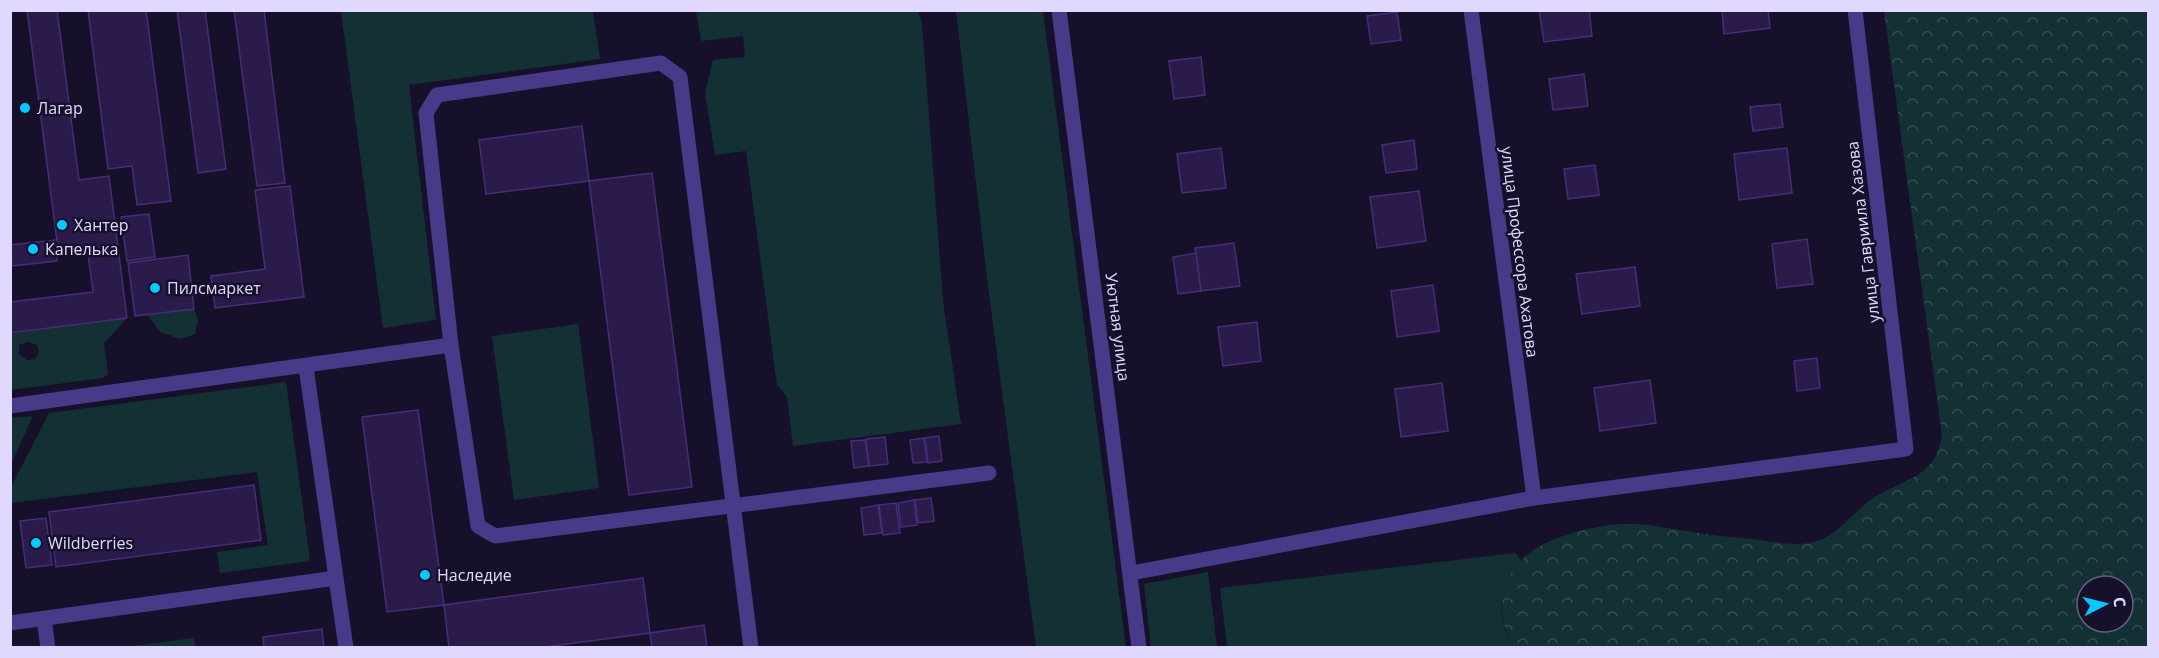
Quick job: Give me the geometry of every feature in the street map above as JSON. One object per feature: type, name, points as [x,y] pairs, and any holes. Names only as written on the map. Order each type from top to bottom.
[{"type":"street","name":"Уютная улица","points":[[1059,10],[1139,648]]},
{"type":"street","name":"улица Профессора Ахатова","points":[[1471,10],[1534,498]]},
{"type":"street","name":"улица Гавриила Хазова","points":[[1534,498],[1906,449],[1855,10]]},
{"type":"street","points":[[751,648],[734,506],[680,77],[661,63],[437,95],[426,113],[452,345],[478,526],[495,536],[734,506],[989,473]]},
{"type":"street","points":[[10,406],[306,367],[377,354],[452,345]]},
{"type":"street","points":[[306,367],[346,648]]},
{"type":"street","points":[[1131,573],[1534,498]]},
{"type":"street","points":[[10,623],[336,578]]},
{"type":"street","points":[[44,619],[48,648]]},
{"type":"green space","points":[[341,11],[593,11],[600,59],[409,85],[436,320],[383,328]]},
{"type":"green space","points":[[696,11],[918,11],[922,24],[943,301],[961,424],[793,446],[787,397],[777,385],[746,151],[715,155],[705,93],[713,60],[745,57],[743,36],[701,41]]},
{"type":"green space","points":[[956,11],[1043,11],[1126,647],[1036,647],[989,294]]},
{"type":"green space","points":[[1884,11],[2148,11],[2148,647],[1511,647],[1502,615],[1505,586],[1521,560],[1545,543],[1583,530],[1610,525],[1638,524],[1780,543],[1810,543],[1830,535],[1871,499],[1912,479],[1928,467],[1939,448],[1942,435]]},
{"type":"green space","points":[[194,309],[198,320],[195,334],[181,339],[160,332],[148,315]]},
{"type":"green space","points":[[127,318],[104,343],[108,374],[103,378],[11,390],[11,333]],"holes":[[[27,342],[37,345],[39,352],[35,359],[27,360],[19,354],[19,345]]]},
{"type":"green space","points":[[578,324],[599,488],[514,500],[492,336]]},
{"type":"green space","points":[[286,382],[310,561],[220,573],[217,552],[268,545],[257,472],[11,503],[11,487],[49,413]]},
{"type":"green space","points":[[33,416],[11,464],[11,418]]},
{"type":"green space","points":[[1515,553],[1521,560],[1507,582],[1502,602],[1503,623],[1511,647],[1227,647],[1220,588]]},
{"type":"green space","points":[[1208,572],[1217,647],[1151,647],[1144,584]]},
{"type":"green space","points":[[194,638],[195,647],[123,647]]},
{"type":"building","points":[[27,10],[57,10],[79,180],[109,176],[127,318],[10,333],[10,302],[93,292],[87,246],[58,249]]},
{"type":"building","points":[[88,10],[146,10],[171,201],[137,205],[132,166],[108,169]]},
{"type":"building","points":[[177,10],[205,10],[226,169],[198,173]]},
{"type":"building","points":[[234,10],[264,10],[285,183],[257,186]]},
{"type":"building","points":[[1539,10],[1589,10],[1592,36],[1544,42]]},
{"type":"building","points":[[1722,10],[1768,10],[1770,28],[1724,34]]},
{"type":"building","points":[[1397,12],[1401,40],[1371,44],[1367,16]]},
{"type":"building","points":[[1201,57],[1205,95],[1174,99],[1169,61]]},
{"type":"building","points":[[1584,74],[1588,106],[1553,110],[1549,79]]},
{"type":"building","points":[[1780,104],[1783,127],[1753,131],[1750,107]]},
{"type":"building","points":[[582,126],[589,181],[486,194],[479,140]]},
{"type":"building","points":[[1414,140],[1417,169],[1386,173],[1382,145]]},
{"type":"building","points":[[1221,148],[1226,188],[1182,193],[1177,154]]},
{"type":"building","points":[[1787,148],[1792,193],[1739,200],[1734,154]]},
{"type":"building","points":[[1595,165],[1599,195],[1568,199],[1564,169]]},
{"type":"building","points":[[652,173],[692,487],[629,495],[589,181]]},
{"type":"building","points":[[290,186],[304,297],[215,308],[211,276],[265,269],[255,190]]},
{"type":"building","points":[[1419,191],[1426,241],[1377,248],[1370,197]]},
{"type":"building","points":[[149,214],[155,257],[127,261],[121,217]]},
{"type":"building","points":[[1807,239],[1813,284],[1777,288],[1772,244]]},
{"type":"building","name":"Капелька","points":[[55,240],[57,261],[12,266],[10,245]]},
{"type":"building","points":[[1234,243],[1240,286],[1201,291],[1195,248]]},
{"type":"building","points":[[1196,253],[1201,291],[1178,294],[1173,257]]},
{"type":"building","points":[[188,255],[194,309],[135,316],[128,263]]},
{"type":"building","points":[[1635,267],[1640,306],[1582,314],[1576,274]]},
{"type":"building","points":[[1433,285],[1439,331],[1397,337],[1391,291]]},
{"type":"building","points":[[1257,322],[1261,361],[1223,366],[1218,327]]},
{"type":"building","points":[[1817,358],[1820,388],[1797,391],[1794,361]]},
{"type":"building","points":[[1650,380],[1656,423],[1600,431],[1594,388]]},
{"type":"building","points":[[1442,383],[1448,431],[1401,437],[1395,389]]},
{"type":"building","points":[[418,410],[444,605],[387,612],[362,417]]},
{"type":"building","points":[[939,436],[942,461],[928,463],[925,438]]},
{"type":"building","points":[[885,437],[888,464],[869,466],[866,439]]},
{"type":"building","points":[[924,438],[927,462],[913,463],[910,440]]},
{"type":"building","points":[[865,440],[869,466],[854,468],[851,441]]},
{"type":"building","points":[[254,485],[261,540],[56,567],[49,512]]},
{"type":"building","points":[[931,498],[934,521],[918,523],[915,500]]},
{"type":"building","points":[[914,500],[917,525],[901,527],[898,503]]},
{"type":"building","points":[[896,503],[900,533],[883,535],[879,505]]},
{"type":"building","points":[[878,505],[882,533],[864,535],[861,508]]},
{"type":"building","name":"Wildberries","points":[[46,518],[52,565],[26,568],[20,521]]},
{"type":"building","points":[[643,578],[650,633],[537,648],[449,648],[444,605]]},
{"type":"building","points":[[704,625],[707,648],[652,648],[650,633]]},
{"type":"building","points":[[322,629],[324,648],[264,648],[263,637]]},
{"type":"place","name":"Лагар","points":[[25,108]]},
{"type":"place","name":"Хантер","points":[[62,225]]},
{"type":"place","name":"Капелька","points":[[33,249]]},
{"type":"place","name":"Пилсмаркет","points":[[155,288]]},
{"type":"place","name":"Wildberries","points":[[36,543]]},
{"type":"place","name":"Наследие","points":[[425,575]]}]
